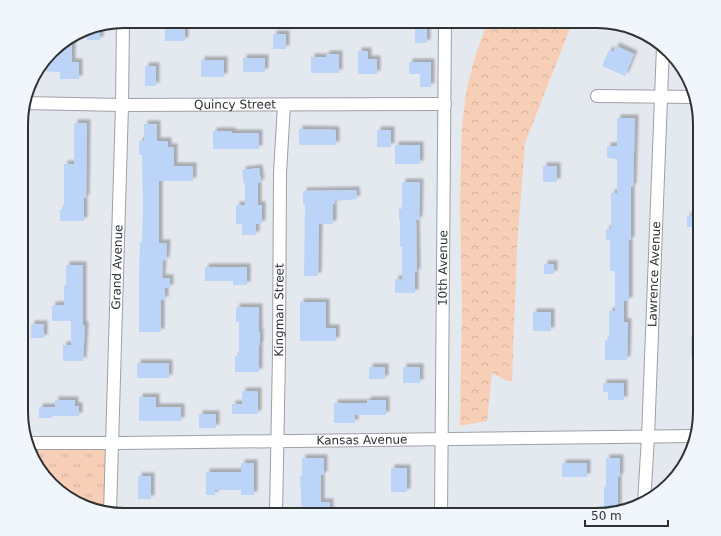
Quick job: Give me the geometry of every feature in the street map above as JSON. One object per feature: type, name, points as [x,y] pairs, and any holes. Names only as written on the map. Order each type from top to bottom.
[{"type":"street","name":"Grand Avenue","points":[[110,507],[123,28]]},
{"type":"street","name":"10th Avenue","points":[[441,508],[445,28]]},
{"type":"street","name":"Lawrence Avenue","points":[[644,495],[663,54]]},
{"type":"street","points":[[597,96],[689,97]]},
{"type":"street","name":"Quincy Street","points":[[30,103],[122,105],[445,104]]},
{"type":"street","name":"Kingman Street","points":[[276,508],[280,173],[284,105]]},
{"type":"street","name":"Kansas Avenue","points":[[33,443],[690,436]]},
{"type":"green space","points":[[485,28],[570,28],[525,143],[517,247],[512,381],[507,381],[492,373],[487,421],[460,426],[462,309],[460,203],[462,125],[467,87],[476,54]]},
{"type":"green space","points":[[33,443],[112,443],[110,507],[93,503],[82,498],[56,480],[44,465]]},
{"type":"building","points":[[165,28],[185,28],[185,41],[165,41]]},
{"type":"building","points":[[415,28],[427,28],[427,43],[415,43]]},
{"type":"building","points":[[100,31],[100,40],[87,40],[87,36]]},
{"type":"building","points":[[273,34],[286,34],[286,49],[273,49]]},
{"type":"building","points":[[72,44],[72,62],[79,62],[79,79],[60,79],[60,72],[44,71],[61,52]]},
{"type":"building","points":[[616,46],[634,54],[625,76],[602,66],[609,50],[613,52]]},
{"type":"building","points":[[358,51],[368,51],[368,59],[377,59],[377,74],[358,74]]},
{"type":"building","points":[[326,54],[339,54],[339,73],[311,73],[311,57],[326,57]]},
{"type":"building","points":[[243,58],[265,58],[265,72],[243,72]]},
{"type":"building","points":[[201,60],[224,60],[224,77],[201,77]]},
{"type":"building","points":[[409,62],[431,62],[431,87],[420,87],[420,74],[409,74]]},
{"type":"building","points":[[145,66],[156,66],[156,86],[145,86]]},
{"type":"building","points":[[617,118],[635,118],[633,187],[631,187],[631,240],[629,240],[629,301],[624,301],[624,322],[628,322],[627,360],[605,360],[605,340],[609,340],[609,311],[615,311],[615,271],[610,271],[610,240],[606,240],[606,229],[611,229],[611,193],[617,193],[617,159],[607,158],[607,146],[617,146]]},
{"type":"building","points":[[74,123],[87,123],[86,198],[84,198],[84,221],[60,221],[60,209],[64,209],[64,164],[74,164]]},
{"type":"building","points":[[144,124],[157,124],[157,141],[168,141],[168,147],[174,147],[174,166],[193,166],[193,181],[159,181],[159,243],[167,243],[166,261],[163,260],[162,278],[170,278],[170,288],[165,288],[165,300],[161,300],[161,332],[139,332],[140,242],[142,242],[143,209],[142,155],[139,155],[139,141],[144,141]]},
{"type":"building","points":[[299,129],[336,130],[336,145],[299,145]]},
{"type":"building","points":[[377,130],[391,130],[391,147],[377,147]]},
{"type":"building","points":[[213,131],[259,133],[259,149],[213,149]]},
{"type":"building","points":[[395,145],[420,145],[420,164],[395,164]]},
{"type":"building","points":[[543,166],[557,166],[557,182],[543,182]]},
{"type":"building","points":[[259,168],[261,182],[258,183],[258,205],[262,205],[262,224],[256,224],[256,235],[242,235],[242,224],[236,224],[236,205],[245,205],[245,184],[242,170]]},
{"type":"building","points":[[402,182],[420,182],[419,220],[416,220],[417,272],[415,272],[415,293],[395,293],[395,279],[402,279],[402,247],[400,247],[399,209],[402,209]]},
{"type":"building","points":[[356,190],[357,199],[335,201],[335,204],[333,204],[333,224],[319,224],[318,276],[304,276],[305,204],[303,204],[303,191]]},
{"type":"building","points":[[687,216],[693,216],[693,235],[692,227],[687,227]]},
{"type":"building","points":[[544,264],[554,264],[554,274],[544,274]]},
{"type":"building","points":[[66,265],[83,265],[83,325],[85,325],[83,361],[63,361],[63,345],[71,345],[71,321],[52,321],[52,305],[64,305]]},
{"type":"building","points":[[205,267],[247,267],[247,285],[233,285],[233,281],[205,281]]},
{"type":"building","points":[[300,302],[326,302],[326,328],[336,328],[336,341],[300,341]]},
{"type":"building","points":[[236,307],[259,307],[259,372],[235,372],[235,356],[239,356],[239,322],[236,322]]},
{"type":"building","points":[[533,312],[551,312],[551,331],[533,331]]},
{"type":"building","points":[[31,324],[44,324],[44,338],[31,338]]},
{"type":"building","points":[[691,336],[693,336],[693,357],[691,357]]},
{"type":"building","points":[[137,363],[169,363],[169,378],[137,378]]},
{"type":"building","points":[[369,367],[385,367],[385,379],[369,379]]},
{"type":"building","points":[[403,367],[420,367],[420,383],[403,383]]},
{"type":"building","points":[[603,383],[624,383],[624,400],[608,400],[608,392],[603,392]]},
{"type":"building","points":[[242,391],[258,391],[258,414],[232,414],[232,404],[242,404]]},
{"type":"building","points":[[139,397],[156,397],[156,407],[181,407],[181,421],[139,421]]},
{"type":"building","points":[[55,400],[75,400],[75,406],[79,406],[79,416],[52,416],[52,418],[39,418],[39,407],[55,407]]},
{"type":"building","points":[[367,400],[386,400],[386,415],[355,415],[355,423],[334,423],[334,403],[367,403]]},
{"type":"building","points":[[199,414],[216,414],[216,428],[199,428]]},
{"type":"building","points":[[302,458],[324,458],[324,475],[321,475],[321,502],[330,502],[330,508],[302,508],[300,476],[302,476]]},
{"type":"building","points":[[606,458],[620,458],[620,477],[618,477],[618,506],[604,507],[604,487],[606,487]]},
{"type":"building","points":[[241,463],[254,463],[254,495],[241,495],[241,490],[215,490],[215,495],[206,495],[206,472],[241,472]]},
{"type":"building","points":[[562,463],[587,463],[587,477],[562,477]]},
{"type":"building","points":[[391,468],[407,468],[407,492],[391,492]]},
{"type":"building","points":[[138,476],[151,476],[151,499],[138,499]]}]
